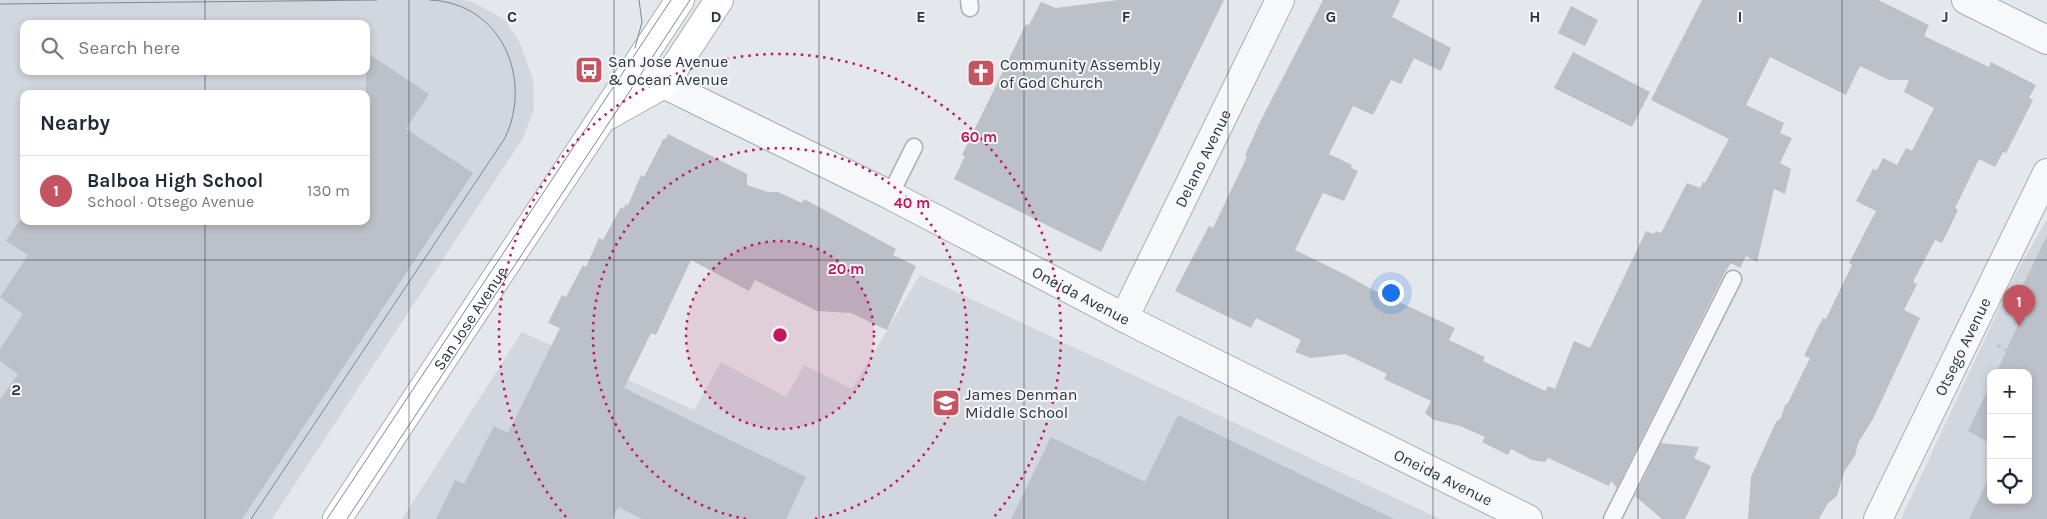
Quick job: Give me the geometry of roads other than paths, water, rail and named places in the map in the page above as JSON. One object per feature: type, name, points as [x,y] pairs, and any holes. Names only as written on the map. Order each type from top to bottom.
[{"type":"main road","name":"San Jose Avenue","points":[[337,519],[680,0]]},
{"type":"main road","name":"San Jose Avenue","points":[[603,118],[664,84],[719,0]]},
{"type":"street","name":"Delano Avenue","points":[[1124,318],[1280,0]]},
{"type":"street","points":[[1966,0],[2047,40]]},
{"type":"street","name":"Oneida Avenue","points":[[635,70],[890,195],[1124,318],[1528,519]]},
{"type":"street","name":"Otsego Avenue","points":[[1878,519],[2047,173]]},
{"type":"lane","points":[[890,195],[914,147]]},
{"type":"lane","points":[[1612,519],[1733,279]]},
{"type":"tram line","points":[[0,4],[377,0]]},
{"type":"tram line","points":[[251,519],[505,138],[513,115],[515,92],[513,69],[505,48],[493,29],[476,15],[455,4],[430,0]]},
{"type":"tram line","points":[[635,48],[642,22],[639,0]]},
{"type":"tram line","points":[[327,519],[671,0]]},
{"type":"tram line","points":[[347,519],[690,0]]},
{"type":"place","name":"San Jose Avenue & Ocean Avenue","points":[[589,70]]},
{"type":"place","name":"Community Assembly of God Church","points":[[981,73]]},
{"type":"place","name":"Balboa High School","points":[[2019,326]]},
{"type":"place","name":"James Denman Middle School","points":[[946,403]]}]
